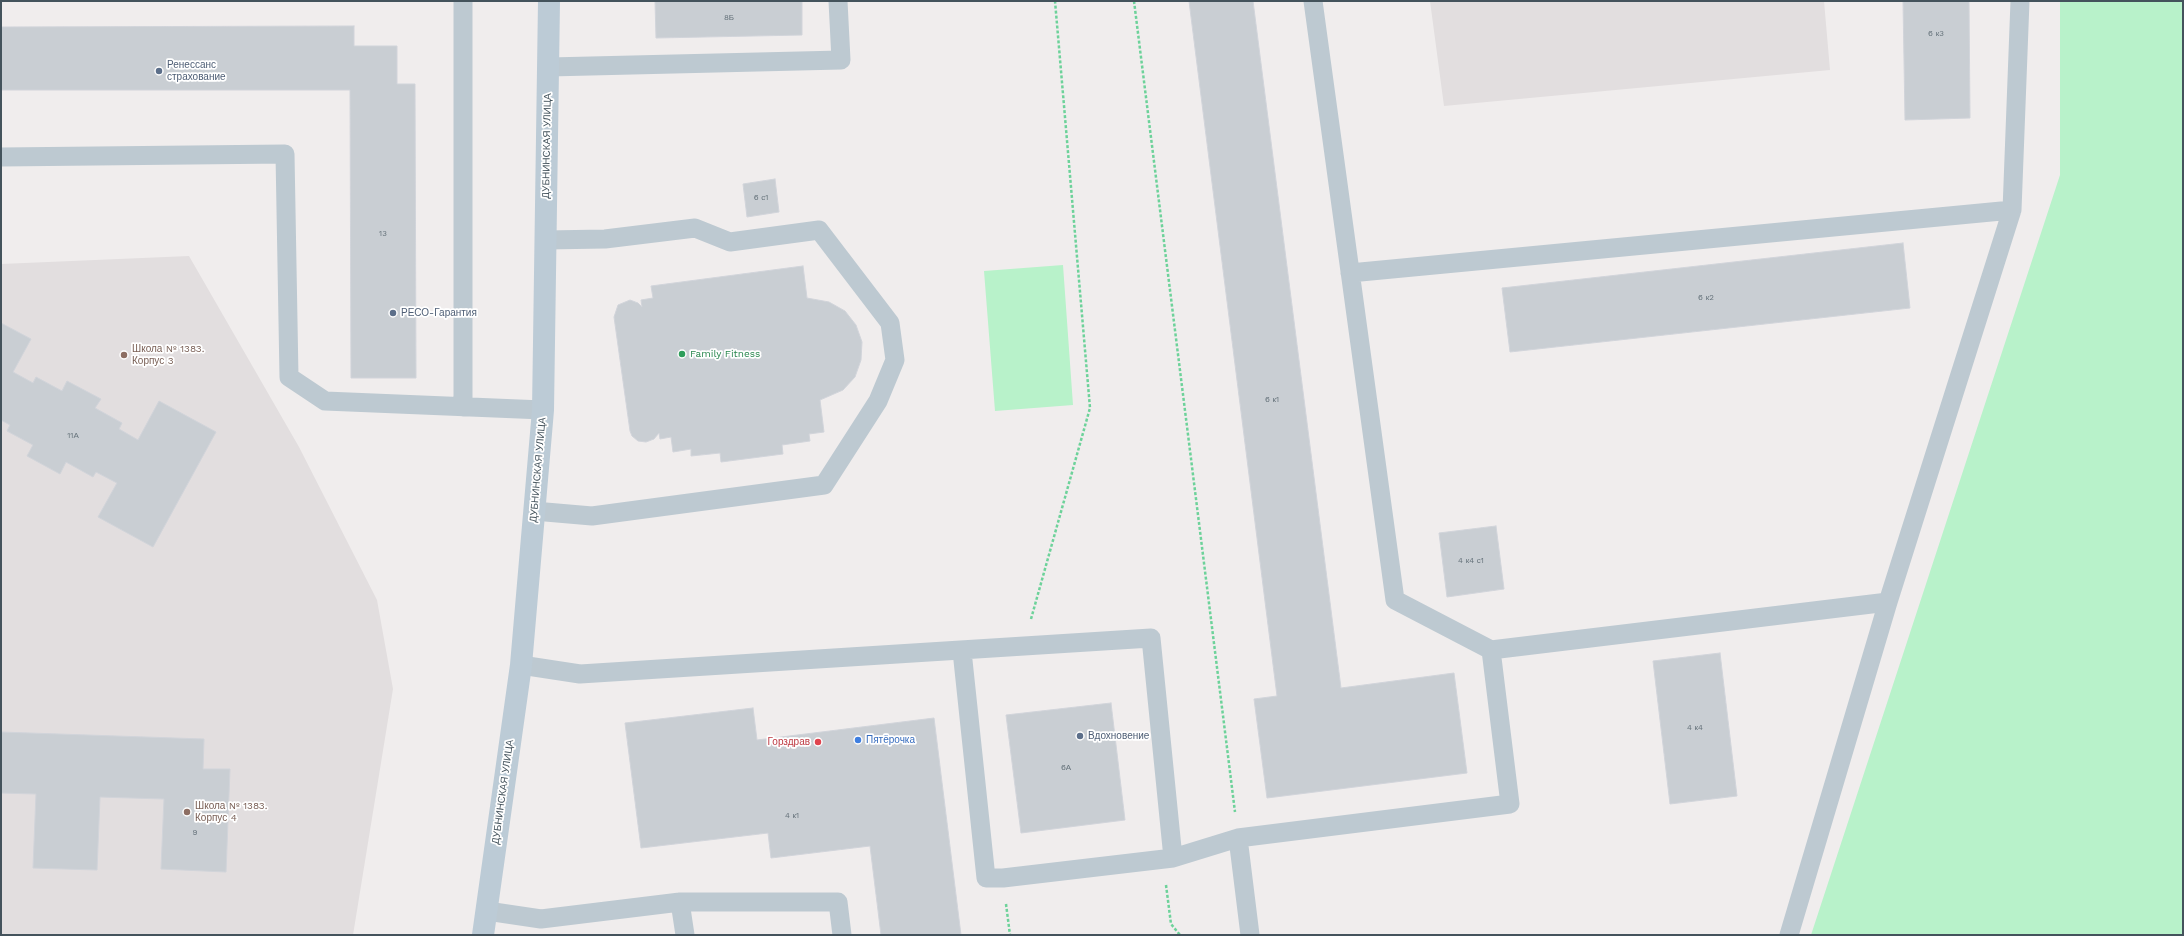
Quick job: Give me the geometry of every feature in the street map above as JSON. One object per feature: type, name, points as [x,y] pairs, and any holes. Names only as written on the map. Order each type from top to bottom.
[{"type":"main road","name":"ДУБНИНСКАЯ УЛИЦА","points":[[483,935],[521,665],[543,410],[549,1]]},
{"type":"lane","points":[[462,1],[463,407]]},
{"type":"lane","points":[[549,67],[841,60],[838,1]]},
{"type":"lane","points":[[1313,1],[1395,600],[1491,650],[1888,602]]},
{"type":"lane","points":[[1789,935],[1888,602],[2012,210],[2020,1]]},
{"type":"lane","points":[[1,157],[285,154],[289,377],[325,401],[543,410]]},
{"type":"lane","points":[[1350,273],[2012,210]]},
{"type":"lane","points":[[534,511],[592,516],[824,485],[878,401],[895,360],[890,323],[819,230],[730,242],[695,228],[605,239],[546,240]]},
{"type":"lane","points":[[521,665],[580,674],[1151,638],[1168,858]]},
{"type":"lane","points":[[962,651],[986,878],[1003,878],[1168,858],[1238,838],[1510,804],[1491,650]]},
{"type":"lane","points":[[1238,838],[1250,935]]},
{"type":"lane","points":[[487,910],[542,919],[680,902],[838,902],[842,935]]},
{"type":"lane","points":[[680,902],[685,935]]},
{"type":"path","points":[[1023,647],[1090,408],[1054,1]]},
{"type":"path","points":[[1134,1],[1238,838]]},
{"type":"path","points":[[1168,858],[1171,924],[1180,935]]},
{"type":"shaded area","points":[[1430,1],[1824,1],[1830,70],[1444,106]]},
{"type":"shaded area","points":[[189,256],[299,447],[377,600],[393,689],[353,935],[1,935],[1,264]]},
{"type":"green space","points":[[2060,1],[2183,1],[2183,935],[1811,935],[2060,175]]},
{"type":"green space","points":[[1063,265],[1073,405],[995,411],[984,271]]},
{"type":"building","points":[[655,1],[802,1],[802,35],[656,38]]},
{"type":"building","points":[[1189,1],[1253,1],[1341,688],[1454,673],[1467,773],[1267,798],[1254,699],[1277,696]]},
{"type":"building","points":[[1903,1],[1969,1],[1970,118],[1905,120]]},
{"type":"building","points":[[354,26],[354,46],[397,46],[397,84],[415,84],[416,378],[351,378],[350,90],[1,90],[1,27]]},
{"type":"building","points":[[775,179],[779,212],[747,217],[743,184]]},
{"type":"building","points":[[1903,243],[1910,308],[1510,352],[1502,288]]},
{"type":"building","points":[[803,266],[807,298],[829,302],[845,311],[856,325],[862,342],[861,360],[855,377],[843,390],[820,400],[824,432],[809,434],[810,441],[782,445],[783,454],[721,462],[720,453],[691,456],[691,449],[673,452],[671,437],[660,439],[659,433],[654,439],[646,442],[638,441],[632,436],[630,431],[614,317],[618,305],[630,300],[638,303],[642,307],[641,300],[653,298],[651,286]]},
{"type":"building","points":[[1,323],[31,339],[13,372],[33,383],[36,377],[62,391],[67,381],[101,399],[95,408],[122,423],[119,429],[138,440],[159,401],[216,432],[153,547],[98,517],[117,483],[96,472],[93,477],[66,462],[60,474],[27,456],[33,445],[7,431],[10,425],[1,420]]},
{"type":"building","points":[[1496,526],[1504,589],[1447,597],[1439,533]]},
{"type":"building","points":[[1720,653],[1737,796],[1670,804],[1653,661]]},
{"type":"building","points":[[1111,703],[1125,820],[1021,833],[1006,715]]},
{"type":"building","points":[[753,708],[757,740],[934,718],[961,935],[881,935],[870,846],[771,858],[768,833],[641,848],[625,723]]},
{"type":"building","points":[[1,732],[204,739],[203,769],[230,769],[226,872],[161,869],[164,799],[100,797],[97,870],[33,868],[36,794],[1,793]]},
{"type":"place","name":"Ренессанс страхование","points":[[159,71]]},
{"type":"place","name":"РЕСО-Гарантия","points":[[393,313]]},
{"type":"place","name":"Family Fitness","points":[[682,354]]},
{"type":"place","name":"Школа № 1383. Корпус 3","points":[[124,355]]},
{"type":"place","name":"Вдохновение","points":[[1080,736]]},
{"type":"place","name":"Пятёрочка","points":[[858,740]]},
{"type":"place","name":"Горздрав","points":[[818,742]]},
{"type":"place","name":"Школа № 1383. Корпус 4","points":[[187,812]]}]
